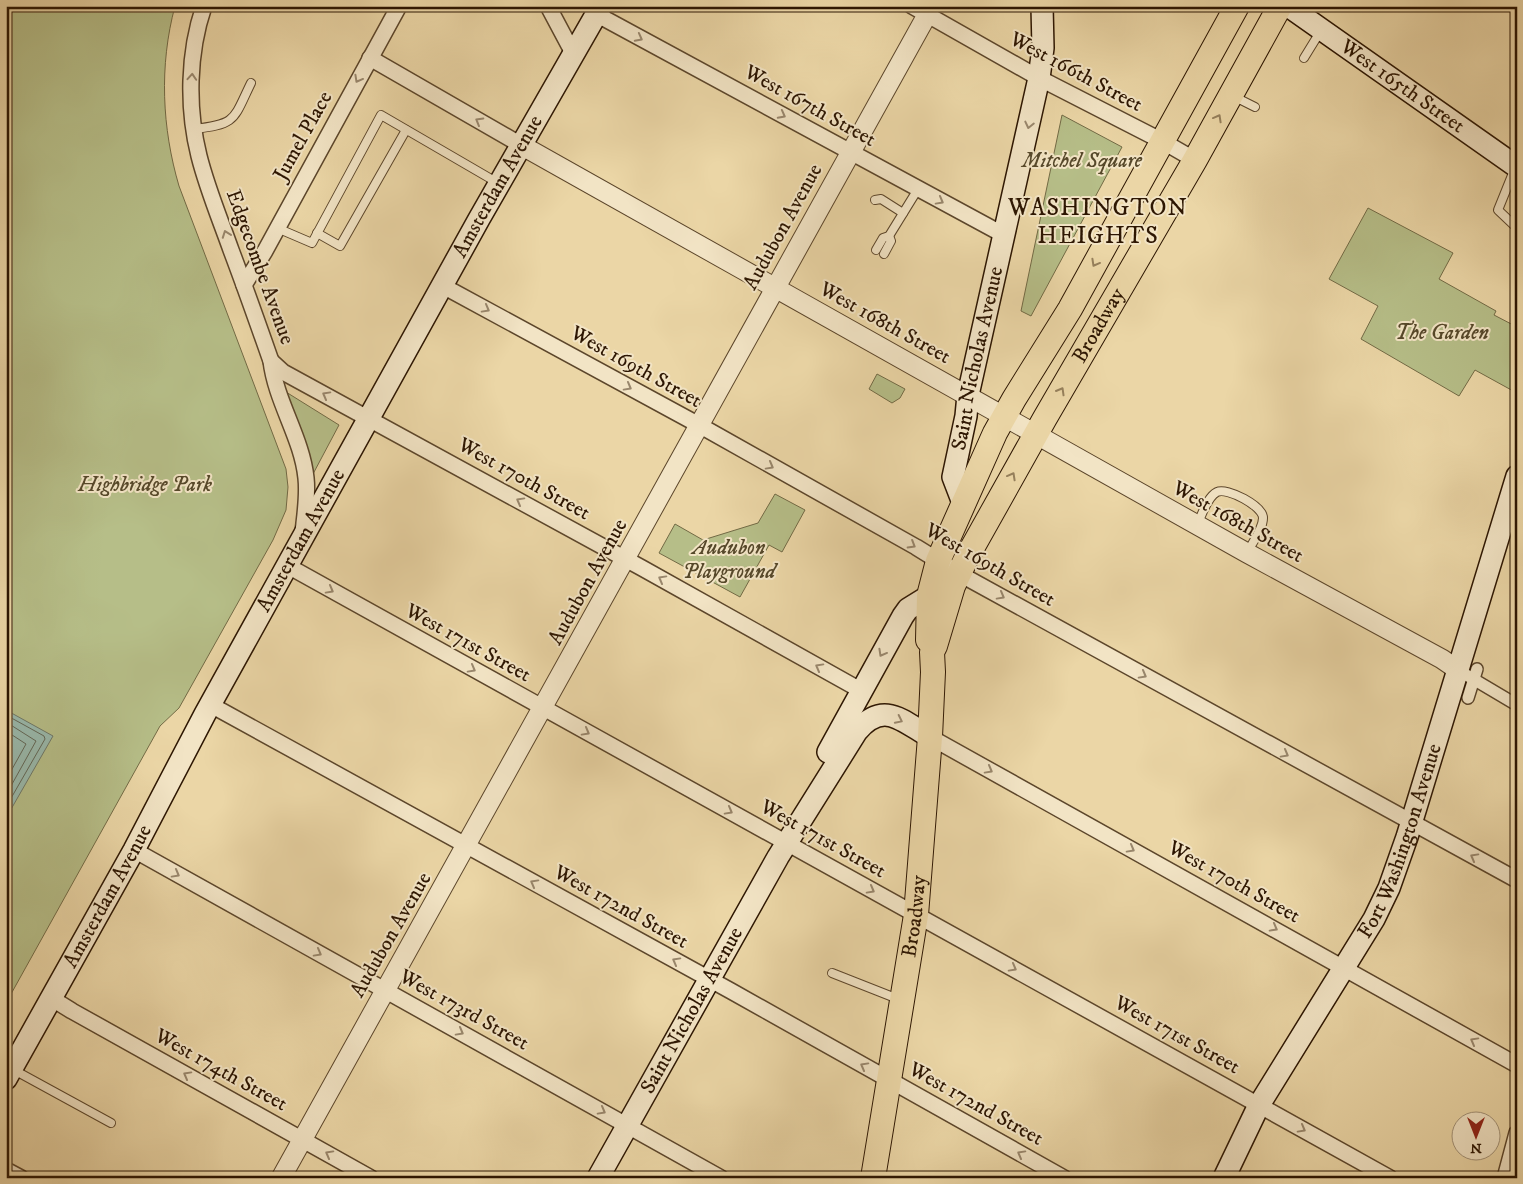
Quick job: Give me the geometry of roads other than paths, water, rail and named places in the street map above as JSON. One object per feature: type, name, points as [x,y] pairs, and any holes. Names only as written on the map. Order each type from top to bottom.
[{"type":"main road","name":"Saint Nicholas Avenue","points":[[963,503],[953,477],[966,416],[968,395],[1039,78],[1043,48],[1042,6]]},
{"type":"main road","name":"Broadway","points":[[873,1178],[916,915],[930,737],[933,672],[932,652],[928,645],[929,596],[938,561],[963,503],[1005,416],[1081,289],[1237,6]]},
{"type":"main road","name":"Broadway","points":[[932,652],[958,573],[1036,434],[1195,160],[1280,6]]},
{"type":"main road","name":"West 165th Street","points":[[1288,6],[1516,166]]},
{"type":"main road","name":"Amsterdam Avenue","points":[[9,1074],[134,850],[210,704],[499,184],[598,10]]},
{"type":"main road","points":[[1081,289],[1108,309]]},
{"type":"main road","name":"Fort Washington Avenue","points":[[1224,1178],[1259,1105],[1374,919],[1389,888],[1411,823],[1469,673],[1517,476]]},
{"type":"main road","name":"Saint Nicholas Avenue","points":[[786,842],[810,786],[908,609],[929,596]]},
{"type":"main road","name":"Saint Nicholas Avenue","points":[[598,1178],[786,842],[853,738],[869,719],[880,715],[891,716],[930,737]]},
{"type":"street","name":"Edgecombe Avenue","points":[[204,6],[197,32],[192,70],[191,106],[194,129],[205,177],[271,361],[273,378],[302,457],[307,494],[303,539]]},
{"type":"street","name":"Jumel Place","points":[[244,285],[399,6]]},
{"type":"street","points":[[548,6],[573,53]]},
{"type":"street","name":"West 166th Street","points":[[923,9],[1039,78],[1195,160]]},
{"type":"street","name":"Audubon Avenue","points":[[281,1178],[467,847],[851,153],[923,9]]},
{"type":"street","name":"West 167th Street","points":[[598,10],[851,153],[1004,235]]},
{"type":"street","name":"West 168th Street","points":[[370,58],[521,145],[1247,553],[1469,673]]},
{"type":"street","name":"West 169th Street","points":[[443,286],[699,425],[916,547],[958,573],[1517,880]]},
{"type":"street","name":"West 170th Street","points":[[271,361],[283,372],[626,559],[862,691]]},
{"type":"street","name":"West 171st Street","points":[[288,566],[1390,1178]]},
{"type":"street","points":[[1468,698],[1469,673]]},
{"type":"street","points":[[1469,673],[1517,705]]},
{"type":"street","name":"West 172nd Street","points":[[210,704],[1064,1178]]},
{"type":"street","name":"West 170th Street","points":[[930,737],[1517,1065]]},
{"type":"street","name":"West 173rd Street","points":[[134,850],[722,1178]]},
{"type":"street","name":"West 174th Street","points":[[51,998],[371,1178]]},
{"type":"street","points":[[1505,1178],[1517,1133]]},
{"type":"street","points":[[6,1170],[21,1178]]},
{"type":"lane","points":[[1304,58],[1322,30]]},
{"type":"lane","points":[[194,129],[220,126],[228,123],[235,116],[251,83]]},
{"type":"lane","points":[[1231,95],[1255,107]]},
{"type":"lane","points":[[277,228],[312,243],[381,115],[499,184]]},
{"type":"lane","points":[[317,233],[340,246],[406,130]]},
{"type":"lane","points":[[1516,166],[1498,210],[1517,228]]},
{"type":"lane","points":[[876,250],[884,238],[889,236],[918,189]]},
{"type":"lane","points":[[875,200],[881,199],[903,213]]},
{"type":"lane","points":[[884,254],[891,241],[889,236]]},
{"type":"lane","points":[[1197,525],[1211,497],[1219,491],[1224,490],[1247,501],[1259,508],[1263,517],[1261,526],[1247,553]]},
{"type":"lane","points":[[832,973],[903,1001]]},
{"type":"lane","points":[[9,1074],[112,1123]]},
{"type":"water","points":[[6,710],[53,736],[6,818]]},
{"type":"district","name":"WASHINGTON HEIGHTS","points":[[1098,222]]},
{"type":"park label","name":"Mitchel Square","points":[[1082,161]]},
{"type":"park label","name":"The Garden","points":[[1442,333]]},
{"type":"park label","name":"Highbridge Park","points":[[145,485]]},
{"type":"park label","name":"Audubon Playground","points":[[729,560]]}]
